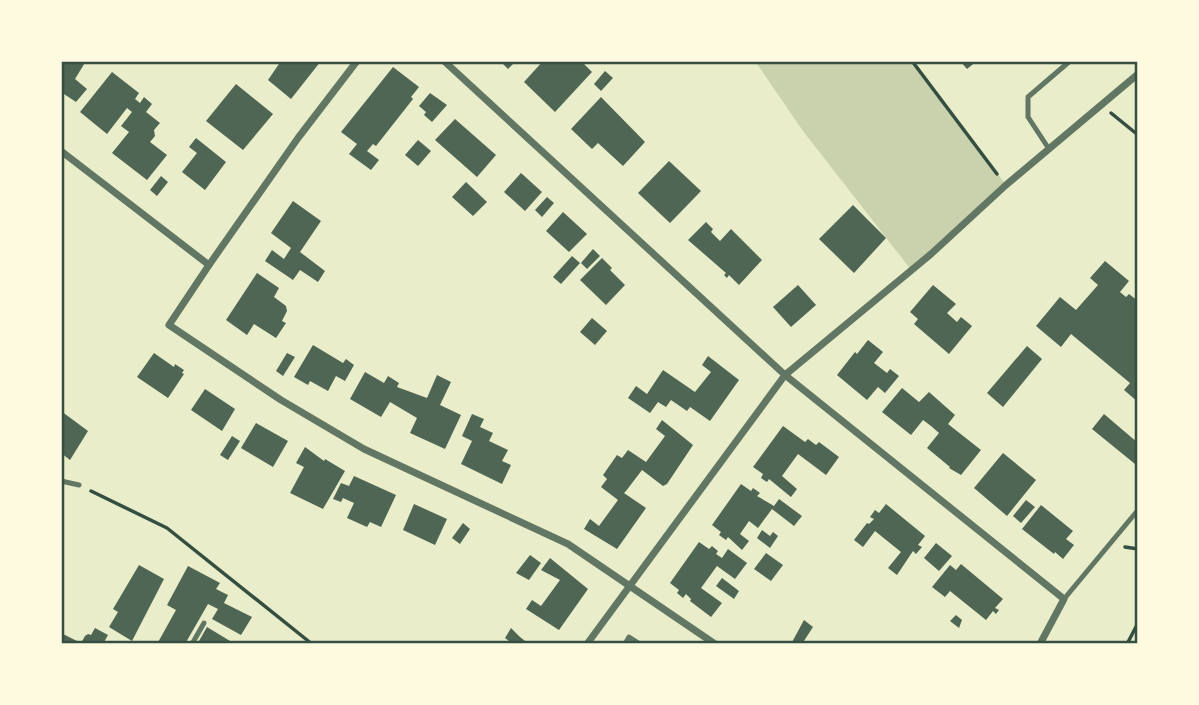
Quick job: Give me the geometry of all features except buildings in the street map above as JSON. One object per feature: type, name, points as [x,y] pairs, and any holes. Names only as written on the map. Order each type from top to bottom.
[{"type":"street","points":[[357,61],[298,138],[169,325],[281,401],[364,449],[568,544],[715,644]]},
{"type":"street","points":[[444,61],[785,375],[1064,599],[1040,644]]},
{"type":"street","points":[[587,644],[785,375],[931,254],[1006,185],[1138,74]]},
{"type":"street","points":[[61,151],[209,265]]},
{"type":"lane","points":[[1049,149],[1028,117],[1028,97],[1070,61]]},
{"type":"lane","points":[[61,481],[79,485]]},
{"type":"lane","points":[[1064,599],[1138,510]]},
{"type":"lane","points":[[192,644],[204,623]]},
{"type":"lane","points":[[625,644],[629,637],[640,644]]},
{"type":"path","points":[[912,61],[1006,185]]},
{"type":"path","points":[[1101,105],[1138,135]]},
{"type":"path","points":[[79,485],[167,528],[312,644]]},
{"type":"path","points":[[1128,644],[1138,624]]},
{"type":"green space","points":[[755,61],[912,61],[1006,185],[912,271],[803,131]]}]
